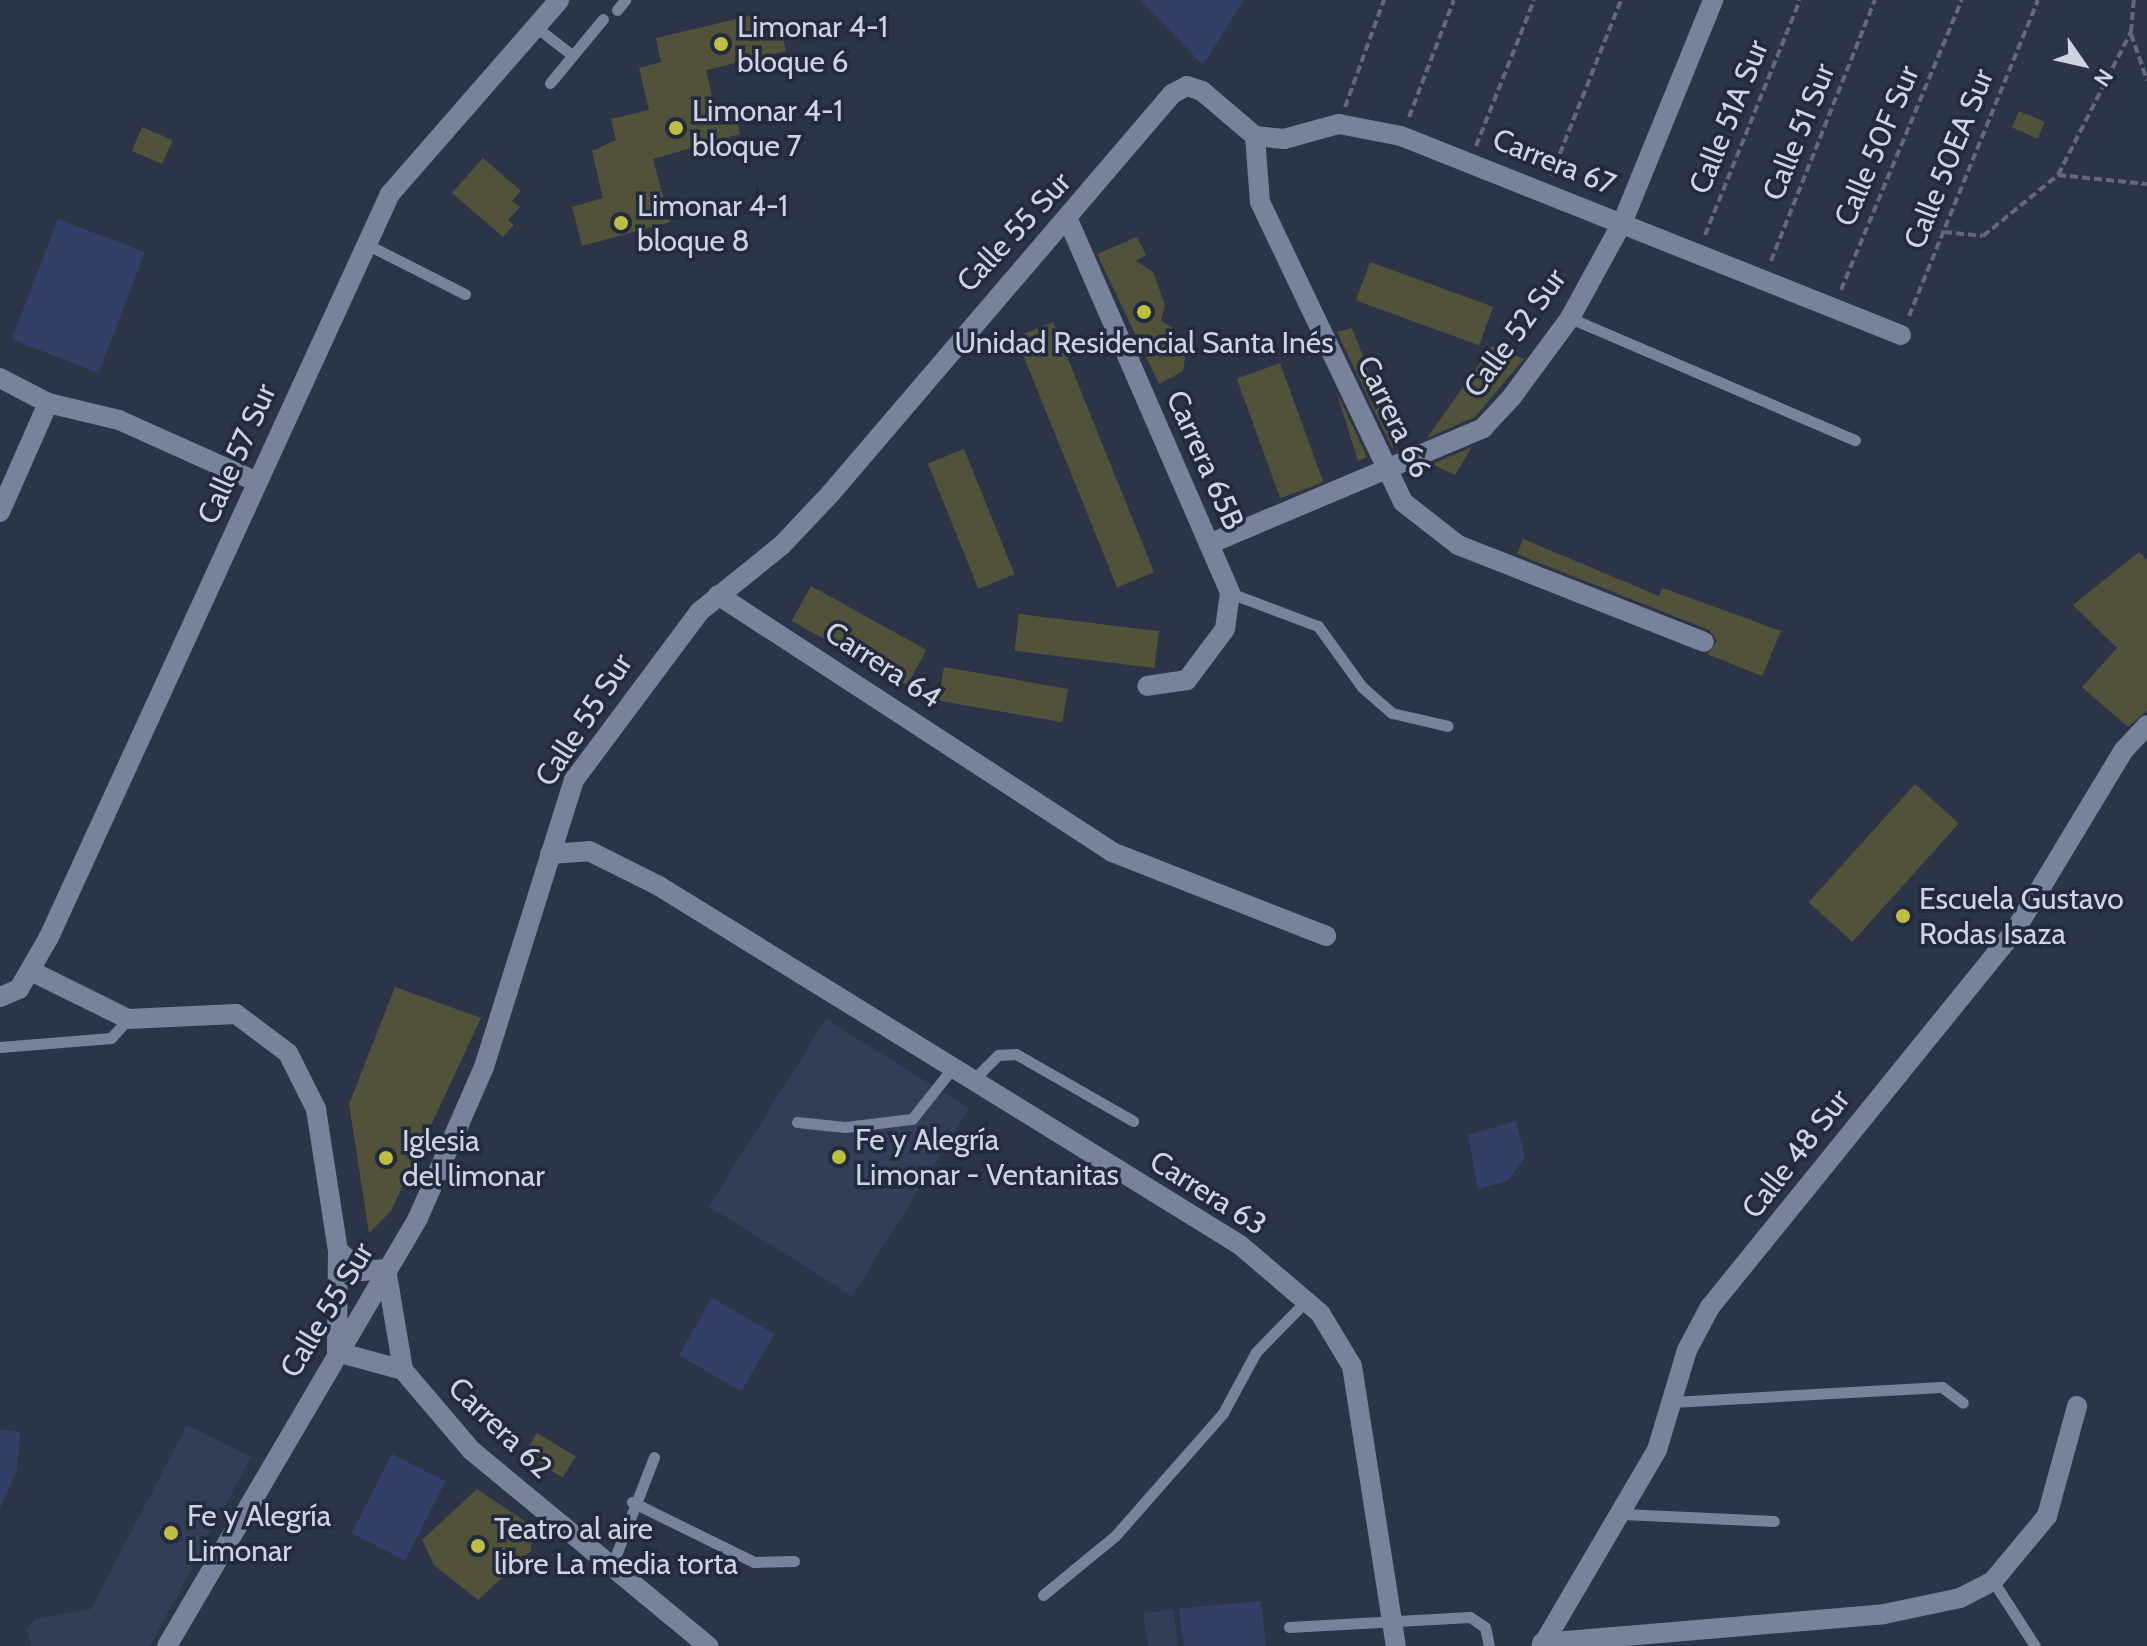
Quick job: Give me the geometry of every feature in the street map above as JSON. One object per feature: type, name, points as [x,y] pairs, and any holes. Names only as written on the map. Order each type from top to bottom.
[{"type":"street","name":"Calle 57 Sur","points":[[31,971],[390,194],[426,147],[559,0]]},
{"type":"street","name":"Calle 52 Sur","points":[[1209,544],[1483,428],[1570,318],[1623,221],[1713,0]]},
{"type":"street","name":"Calle 55 Sur","points":[[167,1646],[418,1218],[484,1067],[574,780],[661,657],[718,595],[802,524],[982,310],[1069,222],[1172,94],[1187,86],[1255,136]]},
{"type":"street","name":"Carrera 67","points":[[1255,136],[1284,139],[1339,124],[1401,136],[1623,221],[1901,335]]},
{"type":"street","name":"Carrera 66","points":[[1255,136],[1260,202],[1384,472],[1427,528],[1458,545],[1704,642]]},
{"type":"street","name":"Carrera 65B","points":[[1069,222],[1230,593]]},
{"type":"street","points":[[0,378],[48,403],[119,420],[257,482]]},
{"type":"street","points":[[0,512],[48,403]]},
{"type":"street","points":[[1147,686],[1187,680],[1225,629],[1230,593]]},
{"type":"street","name":"Carrera 64","points":[[718,595],[1015,785],[1112,852],[1326,936]]},
{"type":"street","name":"Calle 48 Sur","points":[[1542,1644],[1623,1514],[1657,1450],[1672,1402],[1710,1307],[2014,932],[2124,750],[2147,725]]},
{"type":"street","name":"Carrera 63","points":[[550,854],[605,856],[1240,1245],[1306,1301],[1335,1330],[1352,1366],[1396,1646]]},
{"type":"street","points":[[0,997],[19,989],[31,971],[128,1019],[216,1010],[256,1023],[288,1053],[316,1109],[338,1251],[337,1352],[403,1370],[386,1269],[363,1271],[338,1251]]},
{"type":"street","name":"Carrera 62","points":[[403,1370],[471,1450],[708,1646]]},
{"type":"street","points":[[1542,1644],[1884,1614],[1960,1598],[1993,1581],[2047,1516],[2077,1406]]},
{"type":"lane","points":[[617,10],[625,0]]},
{"type":"lane","points":[[550,83],[603,19]]},
{"type":"lane","points":[[536,27],[572,55]]},
{"type":"lane","points":[[366,244],[465,294]]},
{"type":"lane","points":[[1570,318],[1855,440]]},
{"type":"lane","points":[[1230,593],[1318,626],[1374,702],[1392,713],[1448,726]]},
{"type":"lane","points":[[0,1047],[111,1038],[128,1019]]},
{"type":"lane","points":[[970,1082],[998,1055],[1016,1054],[1133,1121]]},
{"type":"lane","points":[[797,1122],[845,1127],[912,1119],[951,1070]]},
{"type":"lane","points":[[1043,1595],[1115,1536],[1223,1413],[1256,1352],[1306,1301]]},
{"type":"lane","points":[[1672,1402],[1942,1387],[1963,1403]]},
{"type":"lane","points":[[611,1568],[632,1502],[654,1457]]},
{"type":"lane","points":[[632,1502],[754,1562],[794,1561]]},
{"type":"lane","points":[[1623,1514],[1774,1521]]},
{"type":"lane","points":[[1993,1581],[2035,1646]]},
{"type":"lane","points":[[1289,1627],[1470,1617],[1485,1627],[1489,1646]]},
{"type":"path","points":[[1339,124],[1384,0]]},
{"type":"path","points":[[1401,136],[1454,0]]},
{"type":"path","points":[[1470,161],[1534,0]]},
{"type":"path","points":[[1545,192],[1621,0]]},
{"type":"path","name":"Calle 51A Sur","points":[[1698,251],[1800,0]]},
{"type":"path","name":"Calle 51 Sur","points":[[1763,280],[1875,0]]},
{"type":"path","name":"Calle 50F Sur","points":[[1834,309],[1962,0]]},
{"type":"path","name":"Calle 50EA Sur","points":[[1901,335],[2038,0]]},
{"type":"path","points":[[1944,232],[1983,236],[2058,175],[2131,32],[2134,0]]},
{"type":"path","points":[[2131,32],[2147,80]]},
{"type":"path","points":[[2058,175],[2147,184]]},
{"type":"shaded area","points":[[1140,0],[1244,0],[1203,65]]},
{"type":"shaded area","points":[[58,219],[145,252],[99,373],[12,339]]},
{"type":"shaded area","name":"Fe y Alegría Limonar - Ventanitas","points":[[826,1019],[969,1109],[852,1296],[709,1206]]},
{"type":"shaded area","points":[[1516,1121],[1525,1158],[1507,1181],[1478,1189],[1468,1135]]},
{"type":"shaded area","points":[[712,1298],[774,1334],[741,1391],[679,1355]]},
{"type":"shaded area","name":"Fe y Alegría Limonar","points":[[187,1425],[251,1457],[150,1646],[31,1646],[27,1630],[36,1618],[91,1609]]},
{"type":"shaded area","points":[[0,1430],[20,1432],[17,1469],[0,1508]]},
{"type":"shaded area","points":[[392,1454],[445,1481],[405,1561],[352,1533]]},
{"type":"shaded area","points":[[1261,1601],[1266,1646],[1184,1646],[1179,1609]]},
{"type":"shaded area","points":[[1173,1609],[1178,1646],[1148,1646],[1143,1613]]},
{"type":"building","points":[[754,15],[758,32],[781,30],[786,51],[706,70],[716,113],[736,114],[740,134],[653,159],[670,222],[582,246],[572,207],[603,198],[592,151],[616,140],[611,119],[649,110],[639,68],[661,62],[656,38]]},
{"type":"building","points":[[2019,111],[2045,122],[2038,139],[2012,128]]},
{"type":"building","points":[[142,127],[172,140],[162,164],[132,151]]},
{"type":"building","points":[[483,158],[521,191],[512,201],[520,207],[508,220],[514,225],[503,237],[452,193]]},
{"type":"building","name":"Unidad Residencial Santa Inés","points":[[1137,237],[1146,255],[1136,261],[1153,272],[1165,305],[1161,321],[1173,328],[1185,358],[1183,371],[1159,384],[1097,254]]},
{"type":"building","points":[[1370,262],[1493,307],[1479,345],[1356,301]]},
{"type":"building","points":[[1053,322],[1154,572],[1117,587],[1016,337]]},
{"type":"building","points":[[1352,328],[1398,446],[1392,448],[1337,332]]},
{"type":"building","points":[[1492,346],[1524,359],[1475,417],[1427,438]]},
{"type":"building","points":[[1280,363],[1323,482],[1280,498],[1237,379]]},
{"type":"building","points":[[1336,391],[1367,457],[1358,461]]},
{"type":"building","points":[[1472,447],[1455,475],[1432,464]]},
{"type":"building","points":[[964,449],[1015,574],[978,589],[928,464]]},
{"type":"building","points":[[1523,539],[1659,596],[1663,588],[1781,631],[1762,676],[1707,654],[1717,641],[1709,630],[1517,554]]},
{"type":"building","points":[[2139,552],[2147,560],[2147,711],[2128,727],[2082,687],[2117,648],[2073,605]]},
{"type":"building","points":[[811,586],[926,650],[907,685],[792,621]]},
{"type":"building","points":[[1019,614],[1159,631],[1154,668],[1014,651]]},
{"type":"building","points":[[944,667],[1068,689],[1062,722],[938,700]]},
{"type":"building","points":[[1915,784],[1959,823],[1852,942],[1809,902]]},
{"type":"building","name":"Iglesia del limonar","points":[[395,987],[481,1018],[391,1211],[369,1233],[349,1104]]},
{"type":"building","points":[[537,1433],[576,1456],[563,1478],[524,1454]]},
{"type":"building","name":"Teatro al aire libre La media torta","points":[[477,1489],[532,1526],[531,1551],[478,1600],[434,1565],[422,1540]]},
{"type":"place","name":"Limonar 4-1 bloque 6","points":[[721,44]]},
{"type":"place","name":"Limonar 4-1 bloque 7","points":[[676,128]]},
{"type":"place","name":"Limonar 4-1 bloque 8","points":[[621,223]]},
{"type":"place","name":"Unidad Residencial Santa Inés","points":[[1144,312]]},
{"type":"place","name":"Escuela Gustavo Rodas Isaza","points":[[1903,916]]},
{"type":"place","name":"Fe y Alegría Limonar - Ventanitas","points":[[839,1157]]},
{"type":"place","name":"Iglesia del limonar","points":[[386,1158]]},
{"type":"place","name":"Fe y Alegría Limonar","points":[[171,1533]]},
{"type":"place","name":"Teatro al aire libre La media torta","points":[[478,1546]]}]
